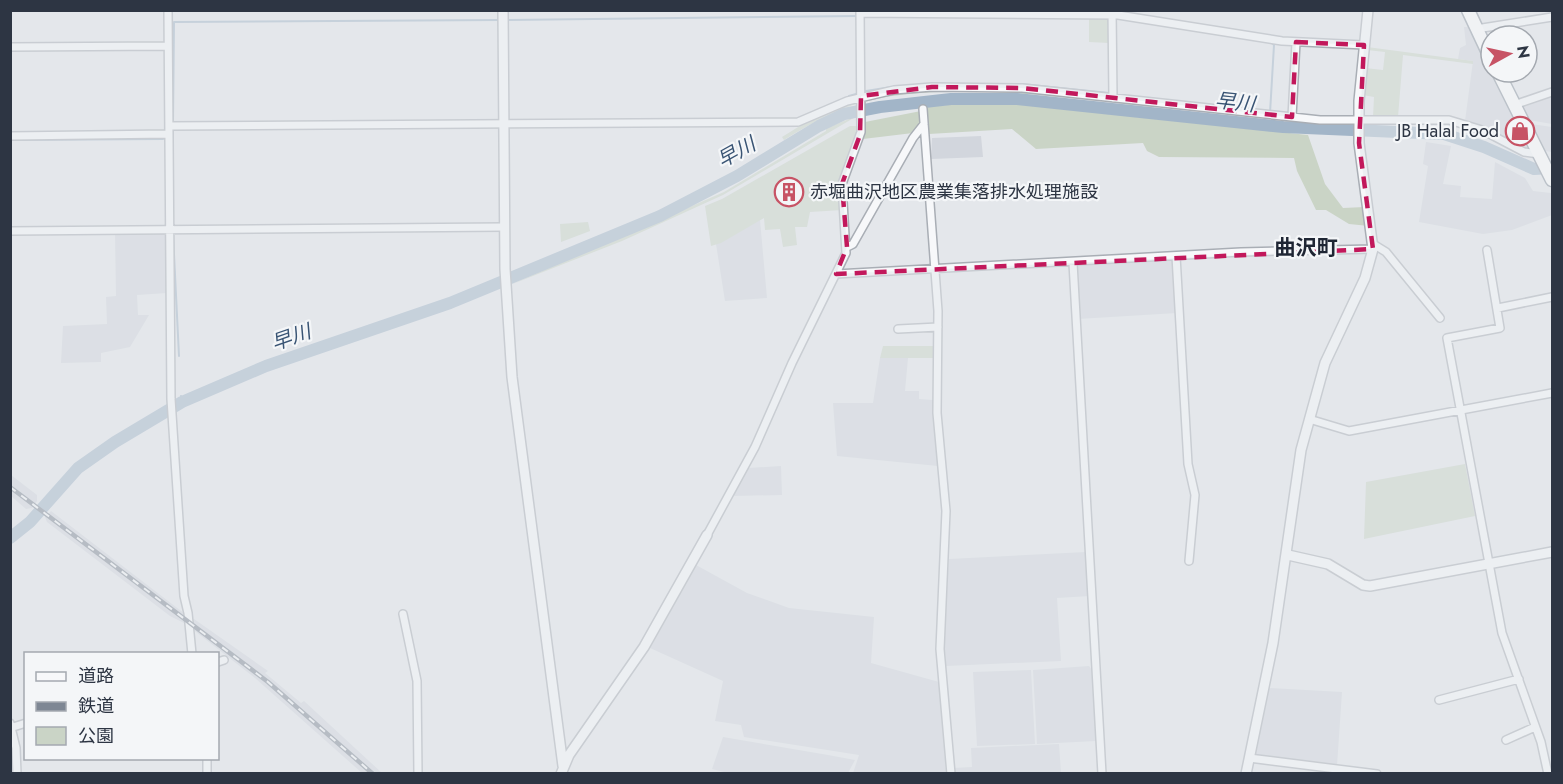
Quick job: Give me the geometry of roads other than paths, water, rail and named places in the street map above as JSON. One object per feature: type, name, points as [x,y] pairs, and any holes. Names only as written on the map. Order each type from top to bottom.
[{"type":"highway","points":[[1468,10],[1479,35]]},
{"type":"highway","points":[[1504,84],[1552,178]]},
{"type":"street","points":[[168,10],[171,399],[184,596],[192,652]]},
{"type":"street","points":[[502,10],[505,269],[512,377],[562,770]]},
{"type":"street","points":[[1246,774],[1272,653],[1288,555],[1301,450],[1325,363],[1365,278],[1373,246],[1359,139],[1368,10]]},
{"type":"street","points":[[562,770],[644,647],[707,535],[755,447],[847,248],[842,180],[860,138],[860,12],[1112,13],[1296,42],[1364,45]]},
{"type":"street","points":[[1112,13],[1113,98]]},
{"type":"street","points":[[1476,29],[1552,17]]},
{"type":"street","points":[[1292,117],[1296,42]]},
{"type":"street","points":[[10,47],[168,46]]},
{"type":"street","points":[[10,136],[503,122],[798,122],[861,98],[913,88],[954,87],[1022,88],[1292,117],[1359,121],[1458,122],[1482,130],[1524,152],[1540,155]]},
{"type":"street","points":[[1514,105],[1552,92]]},
{"type":"street","points":[[923,109],[938,327],[937,413],[946,511],[940,649],[951,774]]},
{"type":"street","points":[[847,248],[853,244],[913,138],[924,124]]},
{"type":"street","points":[[10,231],[504,227]]},
{"type":"street","points":[[836,274],[1373,246],[1392,259],[1440,318]]},
{"type":"street","points":[[1487,250],[1500,328],[1447,338],[1487,564],[1502,633],[1535,727],[1548,774]]},
{"type":"street","points":[[1176,256],[1188,464],[1195,495],[1190,561]]},
{"type":"street","points":[[1073,263],[1102,774]]},
{"type":"street","points":[[1498,308],[1552,297]]},
{"type":"street","points":[[898,329],[938,327]]},
{"type":"street","points":[[1309,419],[1349,431],[1552,393]]},
{"type":"street","points":[[1288,555],[1328,564],[1364,585],[1370,586],[1552,552]]},
{"type":"street","points":[[403,614],[417,681],[418,774]]},
{"type":"street","points":[[1439,700],[1519,679]]},
{"type":"street","points":[[11,726],[16,748],[17,774]]},
{"type":"street","points":[[1506,740],[1535,727]]},
{"type":"street","points":[[1249,758],[1377,774]]},
{"type":"waterway","points":[[507,20],[858,16]]},
{"type":"waterway","points":[[1118,18],[1142,22]]},
{"type":"waterway","points":[[173,120],[174,22],[499,20]]},
{"type":"waterway","points":[[1270,113],[1274,45],[1272,43]]},
{"type":"waterway","points":[[897,87],[927,84]]},
{"type":"waterway","points":[[936,84],[1022,84],[1109,93]]},
{"type":"waterway","points":[[866,91],[891,87]]},
{"type":"waterway","points":[[849,96],[856,94]]},
{"type":"waterway","name":"早川","points":[[10,538],[30,522],[78,468],[115,442],[182,402],[266,366],[450,303],[660,216],[737,176],[819,126],[844,114],[880,107],[951,99],[1017,99],[1283,127],[1444,134],[1484,147],[1534,169],[1552,168]]},
{"type":"waterway","points":[[173,132],[173,223]]},
{"type":"waterway","points":[[10,140],[163,139]]},
{"type":"waterway","points":[[173,234],[179,356]]},
{"type":"waterway","name":"早川","points":[[181,396],[182,402]]},
{"type":"railway","points":[[10,487],[268,682],[373,774]]},
{"type":"place","name":"JB Halal Food","points":[[1520,131]]},
{"type":"place","name":"赤堀曲沢地区農業集落排水処理施設","points":[[789,192]]},
{"type":"district","name":"曲沢町","points":[[1306,248]]}]
